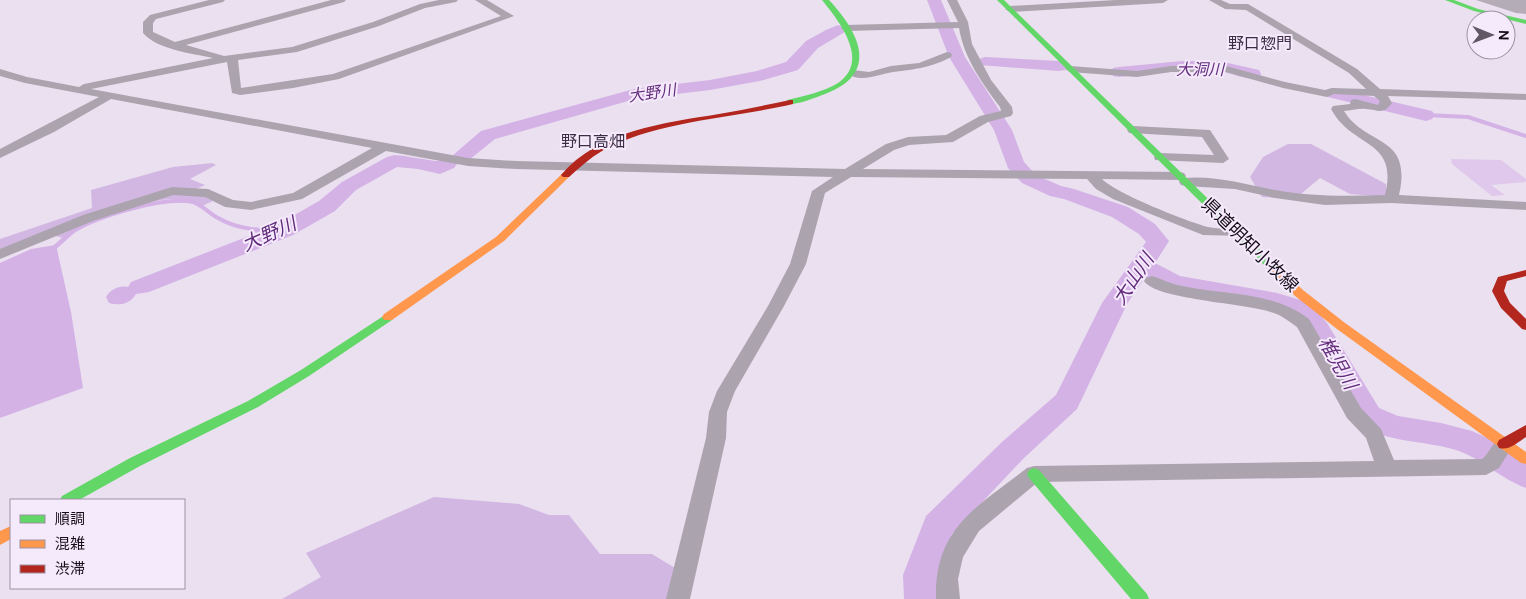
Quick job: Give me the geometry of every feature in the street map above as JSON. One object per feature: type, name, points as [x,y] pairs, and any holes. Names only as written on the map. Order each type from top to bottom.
[{"type":"street","points":[[220,0],[153,17],[148,22],[148,33],[152,38],[227,59]]},
{"type":"street","points":[[176,45],[341,0]]},
{"type":"street","points":[[407,0],[424,3],[453,0]]},
{"type":"street","points":[[227,59],[236,91],[240,92],[293,86],[335,77],[509,16],[480,0]]},
{"type":"street","points":[[69,499],[135,462],[253,404],[313,368],[500,239],[550,193],[575,166],[593,152],[633,133],[670,123],[799,101],[839,84],[853,73],[858,54],[841,17],[825,0]]},
{"type":"street","points":[[678,599],[716,438],[718,412],[798,264],[819,191],[890,147],[908,142],[950,139],[987,118],[1008,113],[1006,107],[986,81],[968,44],[961,26],[961,16],[952,0]]},
{"type":"street","name":"県道明知小牧線","points":[[1000,0],[1299,293],[1499,451],[1526,459]]},
{"type":"street","points":[[1010,9],[1163,0]]},
{"type":"street","points":[[1070,69],[1137,74],[1171,69],[1226,69],[1380,109],[1386,103],[1353,71],[1248,7],[1228,7],[1214,0]]},
{"type":"street","points":[[1448,0],[1484,12],[1526,22]]},
{"type":"street","points":[[78,88],[227,59],[272,54],[306,46],[376,24],[424,3]]},
{"type":"street","points":[[846,28],[961,26]]},
{"type":"street","points":[[853,73],[869,75],[891,69],[920,66],[947,55]]},
{"type":"street","points":[[0,72],[25,80],[78,88],[468,162],[516,165],[846,173],[1090,175],[1182,179],[1236,185],[1275,194],[1325,201],[1390,199],[1526,206]]},
{"type":"street","points":[[1327,94],[1332,91],[1526,97]]},
{"type":"street","points":[[0,154],[112,95]]},
{"type":"street","points":[[1364,105],[1337,109],[1353,128],[1384,147],[1390,157],[1395,174],[1395,187],[1390,199]]},
{"type":"street","points":[[1133,130],[1206,133],[1223,160],[1160,157]]},
{"type":"street","points":[[0,254],[88,218],[172,191],[191,190],[208,193],[230,204],[251,206],[297,196],[383,147]]},
{"type":"street","points":[[1090,175],[1101,186],[1118,196],[1180,222],[1208,232],[1238,233]]},
{"type":"street","points":[[1526,273],[1502,279],[1498,291],[1505,305],[1526,326]]},
{"type":"street","points":[[1152,281],[1180,291],[1280,308],[1297,316],[1303,323],[1354,413],[1374,434],[1387,469]]},
{"type":"street","points":[[948,599],[947,579],[952,554],[970,525],[1034,474],[1486,467],[1499,451],[1526,430]]},
{"type":"street","points":[[1034,474],[1141,599]]},
{"type":"shaded area","points":[[1288,144],[1311,144],[1386,184],[1387,197],[1350,194],[1320,178],[1295,199],[1262,197],[1250,177],[1263,157]]},
{"type":"shaded area","points":[[1451,159],[1501,160],[1526,179],[1526,182],[1491,185],[1505,195],[1492,196],[1452,164]]},
{"type":"shaded area","points":[[212,163],[216,165],[190,179],[205,185],[185,194],[204,196],[213,201],[202,206],[193,201],[183,199],[157,201],[86,224],[63,238],[52,235],[0,250],[0,239],[92,208],[91,190],[173,167]]},
{"type":"shaded area","points":[[56,245],[71,312],[83,388],[0,418],[0,263],[31,249]]},
{"type":"shaded area","points":[[434,497],[519,504],[549,515],[569,515],[600,554],[652,554],[675,568],[671,599],[282,599],[321,577],[306,553]]},
{"type":"waterway","name":"大山川","points":[[934,0],[957,57],[1003,130],[1015,164],[1029,179],[1057,192],[1067,193],[1120,212],[1147,229],[1158,241],[1141,265]]},
{"type":"waterway","name":"大野川","points":[[462,156],[488,135],[634,94],[710,85],[760,76],[792,66],[801,54],[812,45],[838,30]]},
{"type":"waterway","name":"大洞川","points":[[985,62],[1059,66]]},
{"type":"waterway","name":"大洞川","points":[[1119,72],[1182,66],[1219,66],[1253,74]]},
{"type":"waterway","name":"大洞川","points":[[1334,93],[1426,115]]},
{"type":"waterway","points":[[1426,115],[1468,117],[1526,136]]},
{"type":"waterway","name":"大野川","points":[[140,287],[285,230],[327,206],[349,186],[394,161],[418,163],[440,168],[447,164]]},
{"type":"waterway","points":[[72,232],[97,220],[131,209],[180,201],[196,203],[215,216],[234,225],[259,230],[285,230]]},
{"type":"waterway","points":[[54,248],[73,231]]},
{"type":"waterway","name":"大山川","points":[[922,599],[920,575],[938,526],[1013,450],[1067,402],[1115,303],[1141,265]]},
{"type":"waterway","name":"椎児川","points":[[1141,265],[1173,282],[1277,301],[1295,307],[1305,314],[1318,329],[1369,416],[1388,425],[1471,443],[1481,447],[1526,475]]},
{"type":"waterway","name":"大野川","points":[[118,297],[124,294]]},
{"type":"traffic: fast","points":[[790,102],[817,95],[842,84],[856,66],[856,54],[851,38],[840,18],[825,0]]},
{"type":"traffic: fast","points":[[1000,0],[1272,267]]},
{"type":"traffic: fast","points":[[1448,0],[1476,10],[1526,22]]},
{"type":"traffic: fast","points":[[69,499],[135,462],[253,404],[305,373],[388,317]]},
{"type":"traffic: fast","points":[[1034,474],[1141,599]]},
{"type":"traffic: slow","points":[[388,317],[500,239],[566,175]]},
{"type":"traffic: slow","points":[[1272,267],[1299,293],[1341,326],[1526,459]]},
{"type":"traffic: slow","points":[[0,538],[10,533]]},
{"type":"traffic: jam","points":[[566,175],[582,160],[599,149],[637,133],[657,127],[790,102]]},
{"type":"traffic: jam","points":[[1526,273],[1502,279],[1498,291],[1505,305],[1526,326]]},
{"type":"traffic: jam","points":[[1504,444],[1526,430]]},
{"type":"district","name":"野口惣門","points":[[1260,43]]},
{"type":"district","name":"野口高畑","points":[[593,141]]}]
